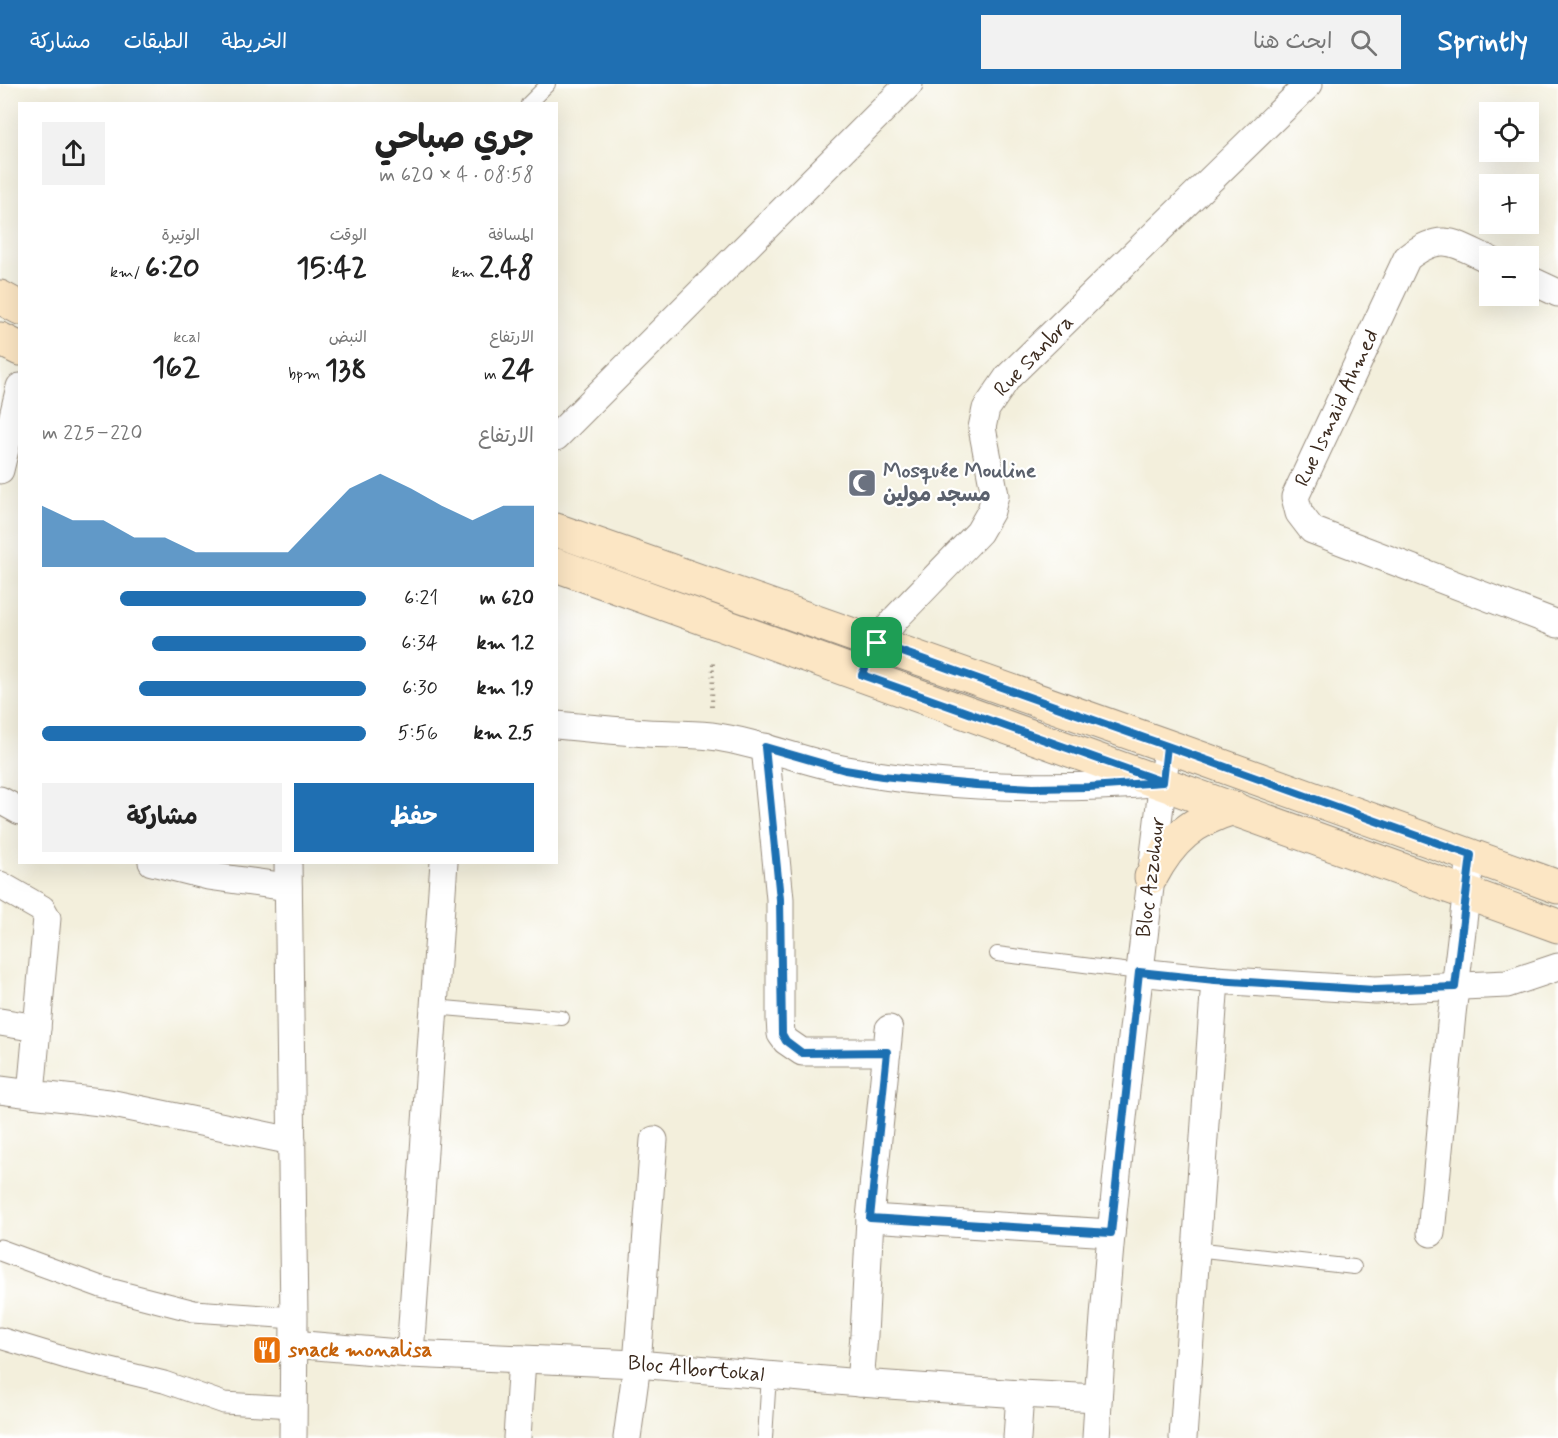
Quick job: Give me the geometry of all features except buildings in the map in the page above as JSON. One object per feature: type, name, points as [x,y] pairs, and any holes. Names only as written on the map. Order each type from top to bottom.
[{"type":"main road","points":[[0,297],[18,307]]},
{"type":"main road","points":[[0,339],[18,348]]},
{"type":"main road","points":[[558,531],[1558,887]]},
{"type":"main road","points":[[558,566],[1558,926]]},
{"type":"main road","points":[[1151,877],[1166,852],[1186,831],[1202,820],[1234,808]]},
{"type":"street","points":[[558,434],[909,84]]},
{"type":"street","name":"Rue Sanbra","points":[[862,675],[877,643],[896,618],[979,532],[992,511],[995,495],[982,428],[986,409],[1002,385],[1309,84]]},
{"type":"street","name":"Rue Ismaid Ahmed","points":[[1479,255],[1459,245],[1437,241],[1424,245],[1407,258],[1295,496],[1299,513],[1312,530],[1558,624]]},
{"type":"street","points":[[1539,284],[1558,293]]},
{"type":"street","points":[[0,470],[18,395]]},
{"type":"street","points":[[558,725],[712,736],[765,747],[845,770],[976,785],[1033,788],[1163,782]]},
{"type":"street","name":"Bloc Azzohour","points":[[1096,1438],[1111,1233],[1139,972],[1167,746]]},
{"type":"street","points":[[765,747],[780,899],[782,1034],[786,1041],[802,1053],[888,1041],[870,1218],[860,1383]]},
{"type":"street","points":[[0,800],[18,810]]},
{"type":"street","points":[[1431,1233],[1455,987],[1471,855]]},
{"type":"street","points":[[160,864],[208,876],[288,875],[294,1318],[293,1438]]},
{"type":"street","points":[[410,1354],[444,864]]},
{"type":"street","points":[[0,885],[42,909],[47,918],[31,1094]]},
{"type":"street","points":[[1139,972],[1215,980],[1375,990],[1507,984],[1558,967]]},
{"type":"street","points":[[1183,1438],[1215,980]]},
{"type":"street","points":[[0,1022],[37,1028]]},
{"type":"street","points":[[0,1090],[109,1103],[292,1141]]},
{"type":"street","points":[[627,1438],[637,1364],[654,1140]]},
{"type":"street","points":[[870,1218],[1111,1233]]},
{"type":"street","points":[[0,1250],[101,1287],[194,1311],[294,1318]]},
{"type":"street","points":[[0,1338],[66,1358],[164,1382],[224,1403],[292,1407]]},
{"type":"street","name":"Bloc Albortokal","points":[[293,1344],[410,1354],[637,1364],[860,1383],[1098,1398]]},
{"type":"street","points":[[517,1438],[522,1359]]},
{"type":"street","points":[[1017,1438],[1020,1394]]},
{"type":"lane","points":[[530,102],[548,84]]},
{"type":"lane","points":[[998,954],[1139,972]]},
{"type":"lane","points":[[433,1007],[562,1018]]},
{"type":"lane","points":[[1196,1249],[1354,1267]]},
{"type":"lane","points":[[765,1438],[769,1375]]},
{"type":"path","points":[[712,659],[712,736]]},
{"type":"place","name":"Mosquée Mouline مسجد مولين","points":[[862,483]]},
{"type":"place","name":"snack monalisa","points":[[267,1350]]},
{"type":"route","points":[[877,643],[862,675],[1062,747],[1163,782],[1167,746],[1471,855],[1455,987],[1375,990],[1215,980],[1139,972],[1111,1233],[870,1218],[887,1052],[802,1053],[793,1048],[782,1034],[780,899],[765,747],[819,764],[882,776],[1033,788],[1163,782],[1167,746],[877,643]]}]
